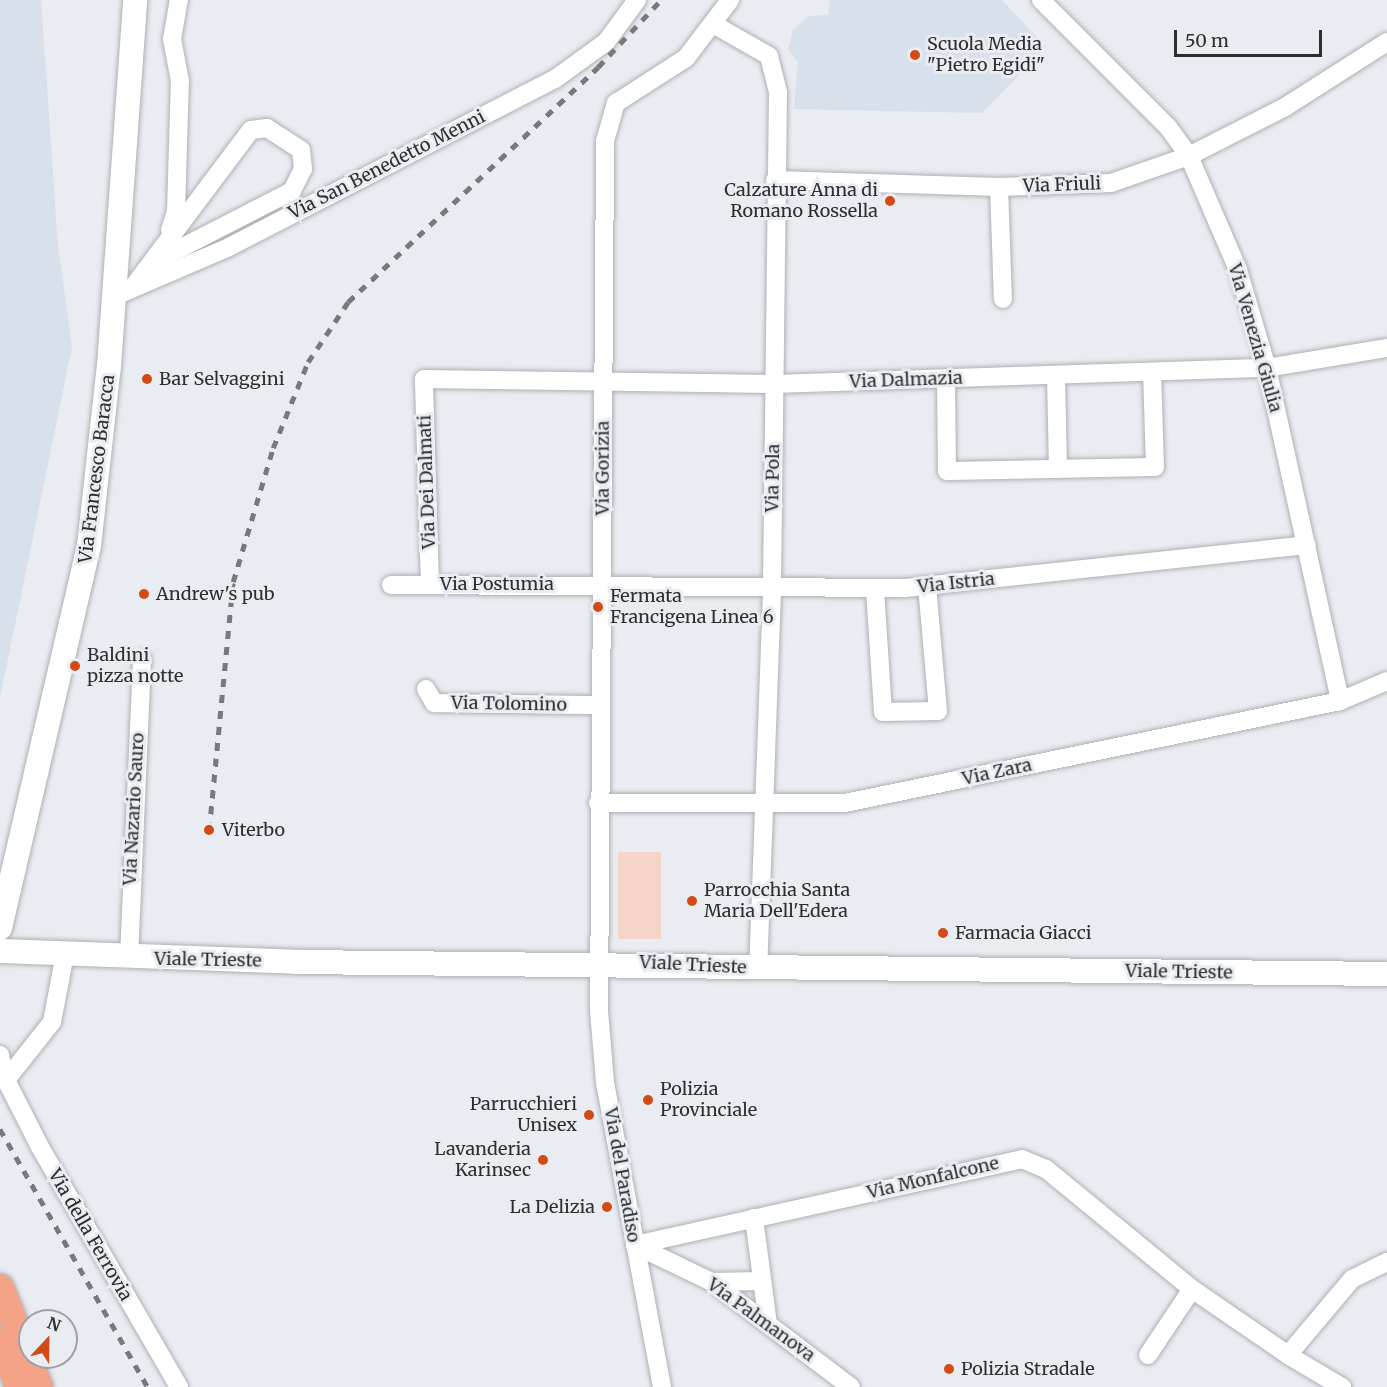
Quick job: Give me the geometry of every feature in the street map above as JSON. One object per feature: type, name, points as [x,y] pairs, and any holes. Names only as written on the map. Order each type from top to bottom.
[{"type":"main road","name":"Via Francesco Baracca","points":[[0,928],[82,594],[122,294],[135,0]]},
{"type":"main road","name":"Viale Trieste","points":[[0,951],[129,958],[600,962],[758,968],[1387,974]]},
{"type":"main road","points":[[0,1287],[39,1387]]},
{"type":"main road","points":[[0,1342],[19,1387]]},
{"type":"street","points":[[166,240],[176,212],[180,81],[172,39],[179,0]]},
{"type":"street","name":"Via San Benedetto Menni","points":[[122,294],[229,247],[555,79],[606,42],[637,0]]},
{"type":"street","name":"Via Gorizia","points":[[600,962],[599,705],[603,584],[603,380],[610,116],[626,94],[686,58],[730,0]]},
{"type":"street","name":"Via Venezia Giulia","points":[[1041,0],[1168,127],[1189,156],[1238,270],[1267,368],[1340,701]]},
{"type":"street","name":"Via Pola","points":[[713,24],[757,46],[776,68],[772,591],[762,804],[758,968]]},
{"type":"street","name":"Via Friuli","points":[[775,180],[999,187],[1111,183],[1189,156],[1285,107],[1387,42]]},
{"type":"street","points":[[122,294],[152,263],[166,240],[251,130],[267,128],[301,150],[303,169],[292,191],[152,263]]},
{"type":"street","points":[[999,187],[1003,299]]},
{"type":"street","name":"Via Dalmazia","points":[[424,379],[774,384],[946,379],[1267,368],[1387,348]]},
{"type":"street","points":[[946,379],[947,471],[1155,467],[1152,372]]},
{"type":"street","points":[[1056,375],[1058,469]]},
{"type":"street","name":"Via Dei Dalmati","points":[[424,379],[430,585]]},
{"type":"street","name":"Via Istria","points":[[603,584],[772,591],[875,589],[927,586],[1307,545]]},
{"type":"street","name":"Via Postumia","points":[[391,585],[603,584]]},
{"type":"street","points":[[875,589],[883,712],[938,711],[927,586]]},
{"type":"street","name":"Via Nazario Sauro","points":[[129,958],[142,659]]},
{"type":"street","name":"Via Zara","points":[[598,803],[845,803],[1340,701],[1387,681]]},
{"type":"street","name":"Via Tolomino","points":[[426,689],[434,702],[599,705]]},
{"type":"street","points":[[6,1080],[52,1022],[65,954]]},
{"type":"street","name":"Via del Paradiso","points":[[600,962],[605,1082],[662,1387]]},
{"type":"street","name":"Via della Ferrovia","points":[[0,1055],[6,1080],[179,1387]]},
{"type":"street","name":"Via Monfalcone","points":[[635,1245],[1023,1159],[1046,1169],[1192,1289],[1288,1355],[1342,1387]]},
{"type":"street","points":[[754,1218],[760,1281],[768,1324]]},
{"type":"street","name":"Via Palmanova","points":[[635,1245],[712,1282],[851,1387]]},
{"type":"street","points":[[1288,1355],[1352,1279],[1387,1262]]},
{"type":"street","points":[[712,1282],[760,1281]]},
{"type":"street","points":[[1148,1355],[1192,1289]]},
{"type":"shaded area","points":[[0,0],[41,0],[58,246],[72,347],[0,698]]},
{"type":"shaded area","name":"Scuola Media \"Pietro Egidi\"","points":[[830,0],[1002,0],[1046,47],[982,113],[794,109],[798,62],[788,49],[793,30],[808,16],[828,15]]},
{"type":"shaded area","points":[[618,852],[661,852],[661,939],[618,939]]},
{"type":"railway","points":[[209,830],[233,582],[273,448],[308,362],[348,302],[598,67],[661,0]]},
{"type":"railway","points":[[0,1129],[148,1387]]},
{"type":"place","name":"Scuola Media \"Pietro Egidi\"","points":[[915,55]]},
{"type":"place","name":"Calzature Anna di Romano Rossella","points":[[890,201]]},
{"type":"place","name":"Bar Selvaggini","points":[[147,379]]},
{"type":"place","name":"Andrew's pub","points":[[144,594]]},
{"type":"place","name":"Fermata Francigena Linea 6","points":[[598,607]]},
{"type":"place","name":"Baldini pizza notte","points":[[75,666]]},
{"type":"place","name":"Viterbo","points":[[209,830]]},
{"type":"place","name":"Parrocchia Santa Maria Dell'Edera","points":[[692,901]]},
{"type":"place","name":"Farmacia Giacci","points":[[943,933]]},
{"type":"place","name":"Polizia Provinciale","points":[[648,1100]]},
{"type":"place","name":"Parrucchieri Unisex","points":[[589,1115]]},
{"type":"place","name":"Lavanderia Karinsec","points":[[543,1160]]},
{"type":"place","name":"La Delizia","points":[[607,1207]]},
{"type":"place","name":"Polizia Stradale","points":[[949,1369]]}]
